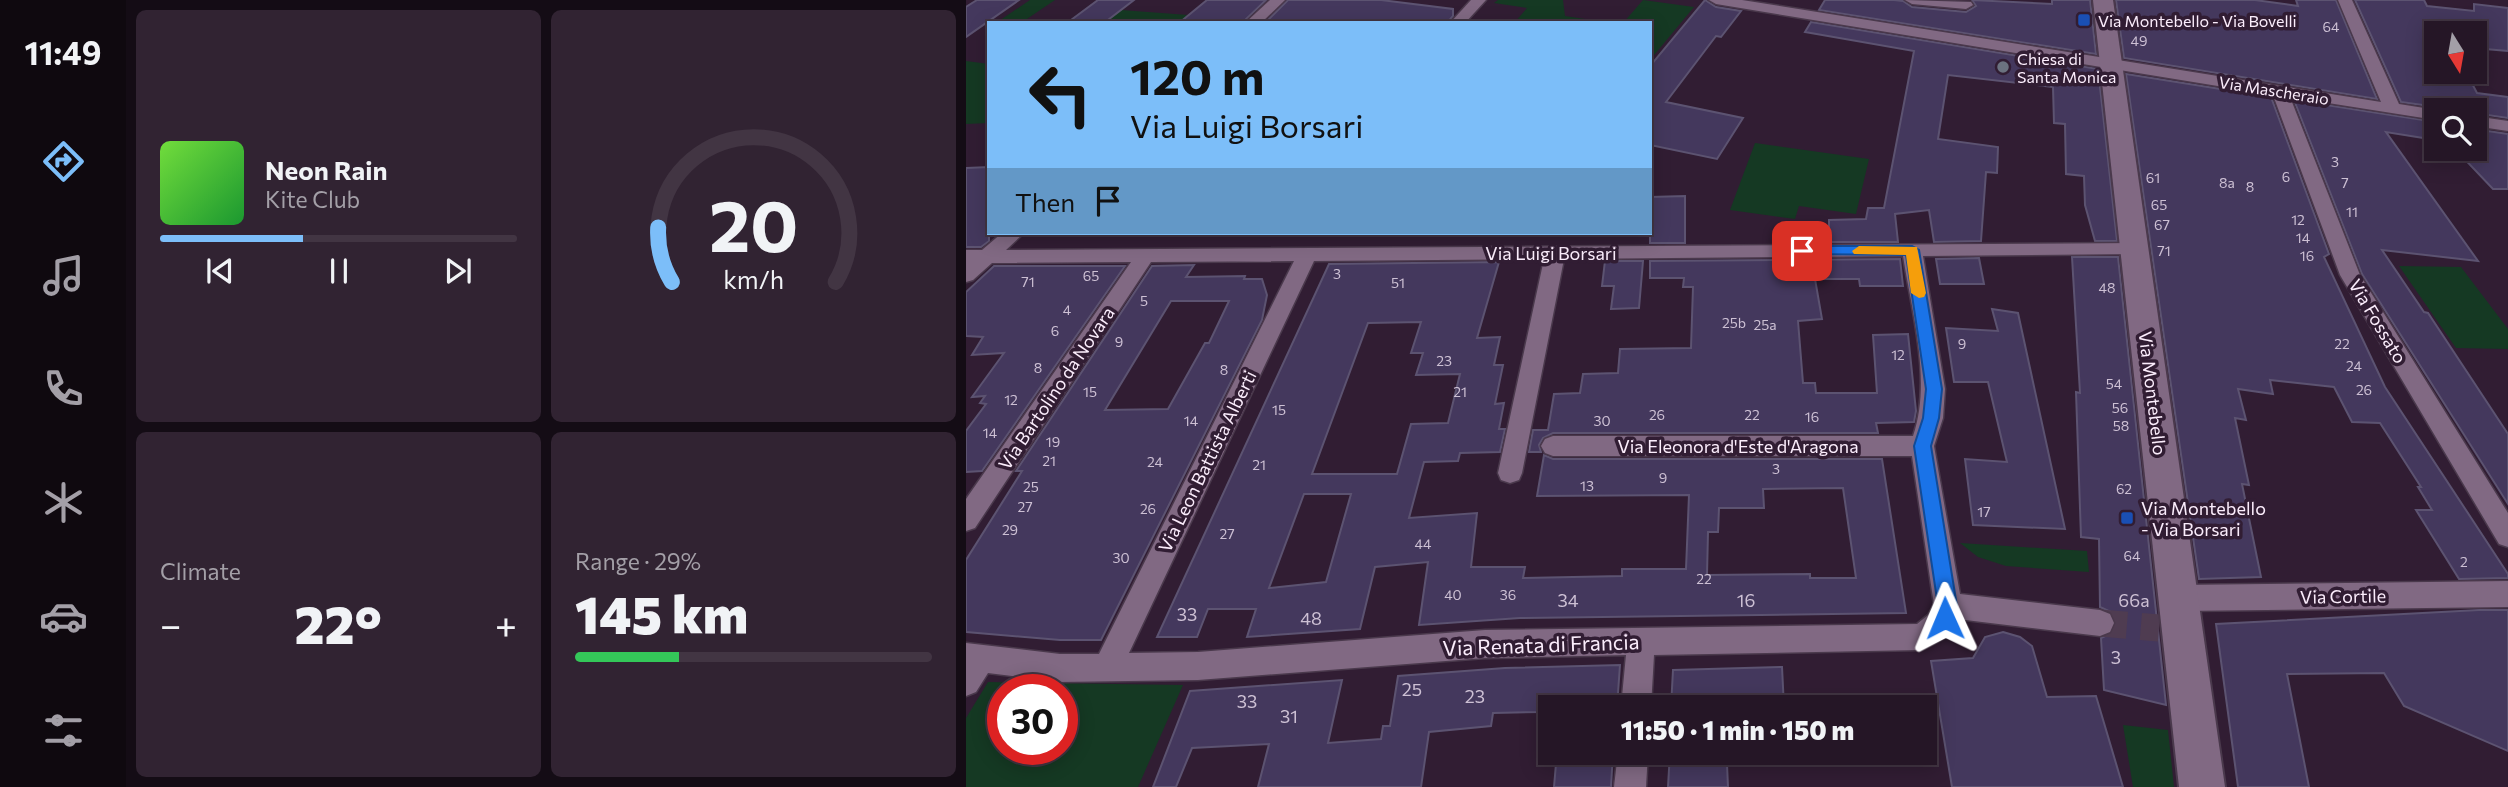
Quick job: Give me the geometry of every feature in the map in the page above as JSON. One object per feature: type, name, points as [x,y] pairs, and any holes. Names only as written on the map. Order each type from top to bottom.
[{"type":"street","points":[[1254,21],[1278,0]]},
{"type":"street","points":[[1459,21],[1479,0]]},
{"type":"street","points":[[1716,0],[1965,18]]},
{"type":"street","points":[[1912,0],[2112,65]]},
{"type":"street","name":"Via Montebello","points":[[2103,0],[2135,248],[2173,619],[2202,787]]},
{"type":"street","points":[[2345,0],[2392,108]]},
{"type":"street","name":"Via Mascheraio","points":[[2112,65],[2424,113]]},
{"type":"street","name":"Via Fossato","points":[[2280,91],[2350,275],[2508,536]]},
{"type":"street","points":[[2487,123],[2508,126]]},
{"type":"street","points":[[2487,126],[2508,141]]},
{"type":"street","points":[[966,275],[976,257],[1011,235]]},
{"type":"street","name":"Via Luigi Borsari","points":[[976,257],[2135,248]]},
{"type":"street","points":[[1912,250],[1934,389],[1931,418],[1922,446],[1948,606],[2100,622]]},
{"type":"street","points":[[1510,472],[1555,253]]},
{"type":"street","name":"Via Leon Battista Alberti","points":[[1107,668],[1307,255]]},
{"type":"street","name":"Via Bartolino da Novara","points":[[966,520],[1145,256]]},
{"type":"street","name":"Via Eleonora d'Este d'Aragona","points":[[1553,446],[1922,446]]},
{"type":"street","name":"Via Cortile","points":[[2173,619],[2508,594]]},
{"type":"street","name":"Via Renata di Francia","points":[[971,667],[1198,666],[1485,644],[1909,638],[1920,637],[1940,625],[1948,606]]},
{"type":"street","points":[[1637,695],[1641,640]]},
{"type":"street","points":[[1630,787],[1632,765]]},
{"type":"green space","points":[[1030,0],[1055,0],[1024,21],[999,21]]},
{"type":"green space","points":[[1498,0],[1563,0],[1565,16],[1599,21],[1516,21],[1527,8],[1494,3]]},
{"type":"green space","points":[[1643,0],[1694,7],[1652,58],[1652,21],[1625,21]]},
{"type":"green space","points":[[1121,10],[1188,15],[1181,21],[1107,21]]},
{"type":"green space","points":[[966,61],[987,64],[987,123],[966,124]]},
{"type":"green space","points":[[1755,143],[1869,159],[1856,214],[1799,206],[1795,219],[1730,210]]},
{"type":"green space","points":[[2399,266],[2461,267],[2508,329],[2508,349],[2456,348]]},
{"type":"green space","points":[[1960,543],[2087,551],[2089,572],[2006,566],[1978,557]]},
{"type":"green space","points":[[1078,683],[1183,685],[1138,787],[966,787],[966,718],[987,684],[987,765],[1078,765]]},
{"type":"green space","points":[[2123,725],[2168,730],[2174,787],[2133,787]]},
{"type":"building","points":[[977,0],[1019,0],[966,37],[966,7]]},
{"type":"building","points":[[1098,0],[1134,0],[1107,21],[1070,21]]},
{"type":"building","points":[[1207,0],[1266,0],[1244,21],[1181,21]]},
{"type":"building","points":[[1288,0],[1381,0],[1453,9],[1453,16],[1449,21],[1267,21]]},
{"type":"building","points":[[1705,0],[1716,7],[1741,11],[1721,37],[1716,36],[1666,102],[1743,118],[1717,159],[1652,145],[1652,64]]},
{"type":"building","points":[[1825,0],[1894,0],[1903,1],[1912,7],[1966,12],[1976,6],[1972,0],[2052,4],[2052,0],[2090,0],[2096,54],[1819,10]]},
{"type":"building","points":[[2116,0],[2255,0],[2298,6],[2296,0],[2336,0],[2377,99],[2124,58]]},
{"type":"building","points":[[2355,0],[2424,0],[2427,6],[2474,11],[2474,4],[2508,8],[2508,51],[2487,49],[2487,21],[2424,21],[2424,84],[2472,84],[2477,93],[2508,97],[2508,118],[2487,115],[2487,98],[2424,98],[2424,105],[2401,102]]},
{"type":"building","points":[[1811,22],[2098,69],[2117,241],[2095,241],[2085,205],[2084,176],[2066,174],[2065,124],[2054,123],[2053,87],[1948,75],[1938,139],[1998,147],[1997,173],[1986,172],[1981,241],[1934,242],[1929,210],[1895,214],[1898,242],[1829,242],[1829,220],[1866,219],[1868,208],[1884,208],[1914,51],[1805,32]]},
{"type":"building","points":[[2126,74],[2271,97],[2329,254],[2324,257],[2385,387],[2508,574],[2508,578],[2459,579],[2416,510],[2432,510],[2418,487],[2421,487],[2380,423],[2352,422],[2334,387],[2270,380],[2273,394],[2238,389],[2246,420],[2235,418],[2249,485],[2242,484],[2261,577],[2199,579]]},
{"type":"building","points":[[2294,100],[2424,120],[2424,138],[2386,132],[2478,261],[2382,250],[2424,312],[2428,313],[2508,434],[2508,504],[2362,274]]},
{"type":"building","points":[[2487,131],[2508,134],[2508,189],[2493,189],[2466,161],[2487,161]]},
{"type":"building","points":[[987,167],[989,241],[981,247],[966,247],[966,168]]},
{"type":"building","points":[[1685,196],[1685,243],[1650,243],[1652,197]]},
{"type":"building","points":[[2072,257],[2118,257],[2166,705],[2104,690],[2101,638],[2112,633],[2116,622],[2111,612],[2100,607],[2099,539],[2081,537],[2076,392],[2080,393]]},
{"type":"building","points":[[1979,258],[1984,284],[1940,284],[1936,259]]},
{"type":"building","points":[[1900,259],[1903,286],[1860,286],[1859,279],[1815,279],[1822,319],[1798,321],[1803,383],[1815,383],[1816,393],[1877,393],[1873,335],[1908,334],[1916,411],[1914,422],[1876,423],[1878,433],[1553,433],[1543,438],[1539,445],[1541,452],[1529,452],[1533,430],[1548,430],[1554,394],[1580,393],[1583,374],[1618,373],[1620,349],[1691,348],[1693,287],[1683,287],[1684,278],[1650,278],[1650,261]]},
{"type":"building","points":[[1605,261],[1643,261],[1639,308],[1611,309],[1614,286],[1602,286]]},
{"type":"building","points":[[1499,262],[1477,338],[1500,337],[1494,365],[1503,365],[1495,404],[1504,403],[1499,429],[1505,429],[1500,452],[1460,453],[1458,461],[1424,462],[1409,518],[1477,513],[1471,567],[1525,567],[1523,578],[1622,576],[1622,569],[1686,569],[1689,495],[1537,496],[1544,455],[1553,459],[1882,459],[1906,613],[1520,618],[1419,625],[1428,562],[1375,567],[1360,629],[1247,637],[1256,609],[1208,609],[1197,637],[1157,637],[1329,264]],"holes":[[[1421,322],[1411,353],[1423,353],[1416,375],[1460,374],[1448,423],[1411,424],[1397,474],[1312,474],[1368,323]],[[1843,488],[1856,578],[1810,578],[1810,574],[1707,575],[1708,532],[1718,532],[1719,508],[1764,508],[1763,489]],[[1304,494],[1351,494],[1326,582],[1269,588]]]},
{"type":"building","points":[[1194,265],[1186,277],[1245,276],[1244,279],[1262,279],[1267,295],[1262,320],[1101,640],[1060,640],[966,632],[966,560],[1022,471],[1016,471],[1152,266]],"holes":[[[1171,301],[1229,301],[1209,343],[1205,343],[1168,409],[1105,410]]]},
{"type":"building","points":[[994,266],[1125,266],[982,471],[966,472],[966,431],[986,404],[980,403],[985,396],[972,397],[1004,353],[972,355],[983,337],[966,336],[966,292]]},
{"type":"building","points":[[1992,309],[2018,313],[2065,529],[1973,525],[1965,459],[2007,462],[1988,382],[1954,382],[1946,328],[1998,331]]},
{"type":"building","points":[[2508,610],[2508,751],[2404,706],[2384,673],[2287,674],[2309,787],[2238,787],[2216,624]]},
{"type":"building","points":[[2003,632],[2020,637],[2032,646],[2047,697],[2096,696],[2123,787],[1952,787],[1931,661],[1973,658],[1985,637]]},
{"type":"building","points":[[1620,665],[1618,695],[1538,695],[1538,712],[1493,713],[1491,726],[1429,732],[1421,787],[1258,787],[1269,744],[1192,748],[1176,787],[1153,787],[1190,691],[1342,680],[1328,743],[1381,739],[1383,726],[1390,726],[1398,676],[1505,668]]},
{"type":"building","points":[[1782,667],[1783,695],[1672,695],[1673,670]]},
{"type":"building","points":[[1556,765],[1612,765],[1611,787],[1554,787]]},
{"type":"building","points":[[1669,765],[1727,765],[1728,787],[1668,787]]},
{"type":"tunnel","points":[[2100,623],[2159,628]]},
{"type":"slow traffic","points":[[1859,251],[1912,250],[1919,293]]},
{"type":"place","name":"Via Montebello - Via Bovelli","points":[[2084,20]]},
{"type":"place","name":"Chiesa di Santa Monica","points":[[2003,67]]},
{"type":"place","name":"Via Montebello - Via Borsari","points":[[2127,518]]},
{"type":"route","points":[[1802,251],[1912,250],[1934,389],[1931,418],[1922,446],[1948,606],[1945,618]]}]
